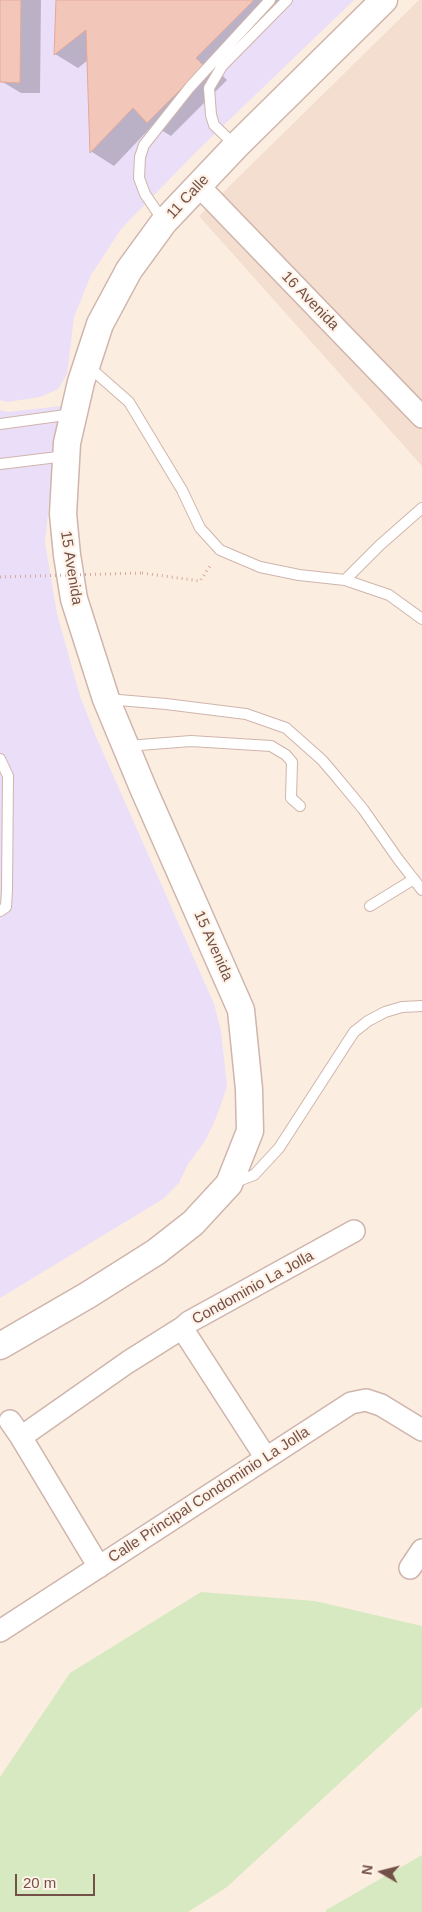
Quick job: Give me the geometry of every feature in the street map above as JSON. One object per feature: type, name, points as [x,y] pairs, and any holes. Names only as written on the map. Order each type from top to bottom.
[{"type":"street","name":"11 Calle","points":[[67,449],[86,364],[100,324],[129,270],[164,222],[198,185],[384,0]]},
{"type":"street","name":"16 Avenida","points":[[198,185],[422,417]]},
{"type":"street","name":"15 Avenida","points":[[0,1346],[88,1295],[156,1252],[193,1223],[229,1184],[250,1131],[250,1089],[241,1010],[142,788],[106,699],[73,590],[63,514],[67,449]]},
{"type":"street","name":"Condominio La Jolla","points":[[266,1458],[182,1328],[189,1322],[354,1231]]},
{"type":"street","points":[[99,1567],[16,1430],[182,1328]]},
{"type":"street","name":"Calle Principal Condominio La Jolla","points":[[0,1631],[351,1403],[366,1400],[387,1409],[422,1430]]},
{"type":"street","points":[[410,1568],[422,1550]]},
{"type":"lane","points":[[164,222],[145,194],[139,178],[140,157],[144,145],[190,87],[270,0]]},
{"type":"lane","points":[[236,146],[214,124],[211,115],[209,88],[222,66],[287,0]]},
{"type":"lane","points":[[86,364],[129,402],[177,482],[200,528],[220,550],[260,567],[299,575],[346,580],[389,595],[422,619]]},
{"type":"lane","points":[[0,424],[74,414]]},
{"type":"lane","points":[[0,464],[67,449]]},
{"type":"lane","points":[[346,580],[380,545],[422,508]]},
{"type":"lane","points":[[106,699],[246,714],[286,728],[322,760],[334,774],[363,809],[422,890]]},
{"type":"lane","points":[[126,746],[191,741],[271,746],[286,755],[292,762],[291,798],[300,806]]},
{"type":"lane","points":[[0,759],[8,776],[6,907],[0,911]]},
{"type":"lane","points":[[370,906],[414,879]]},
{"type":"lane","points":[[229,1184],[254,1175],[279,1148],[354,1032],[368,1021],[385,1012],[402,1007],[422,1006]]},
{"type":"path","points":[[0,577],[142,573],[200,581],[220,550]]},
{"type":"shaded area","points":[[0,0],[354,0],[196,152],[121,229],[91,275],[74,317],[67,374],[58,389],[40,397],[7,402],[0,400]]},
{"type":"shaded area","points":[[419,0],[422,0],[422,466],[199,216]]},
{"type":"shaded area","points":[[61,406],[45,543],[57,614],[80,696],[94,732],[214,1004],[221,1031],[227,1087],[216,1118],[205,1141],[188,1164],[179,1183],[163,1199],[0,1298],[0,410],[8,412]]},
{"type":"green space","points":[[201,1592],[315,1601],[422,1626],[422,1707],[227,1887],[188,1912],[0,1912],[0,1777],[70,1673]]},
{"type":"green space","points":[[422,1855],[422,1912],[326,1912],[326,1910]]},
{"type":"building","points":[[0,0],[21,0],[20,83],[0,82]]},
{"type":"building","points":[[56,0],[254,0],[196,58],[204,66],[147,123],[133,108],[90,153],[86,30],[54,55]]}]
